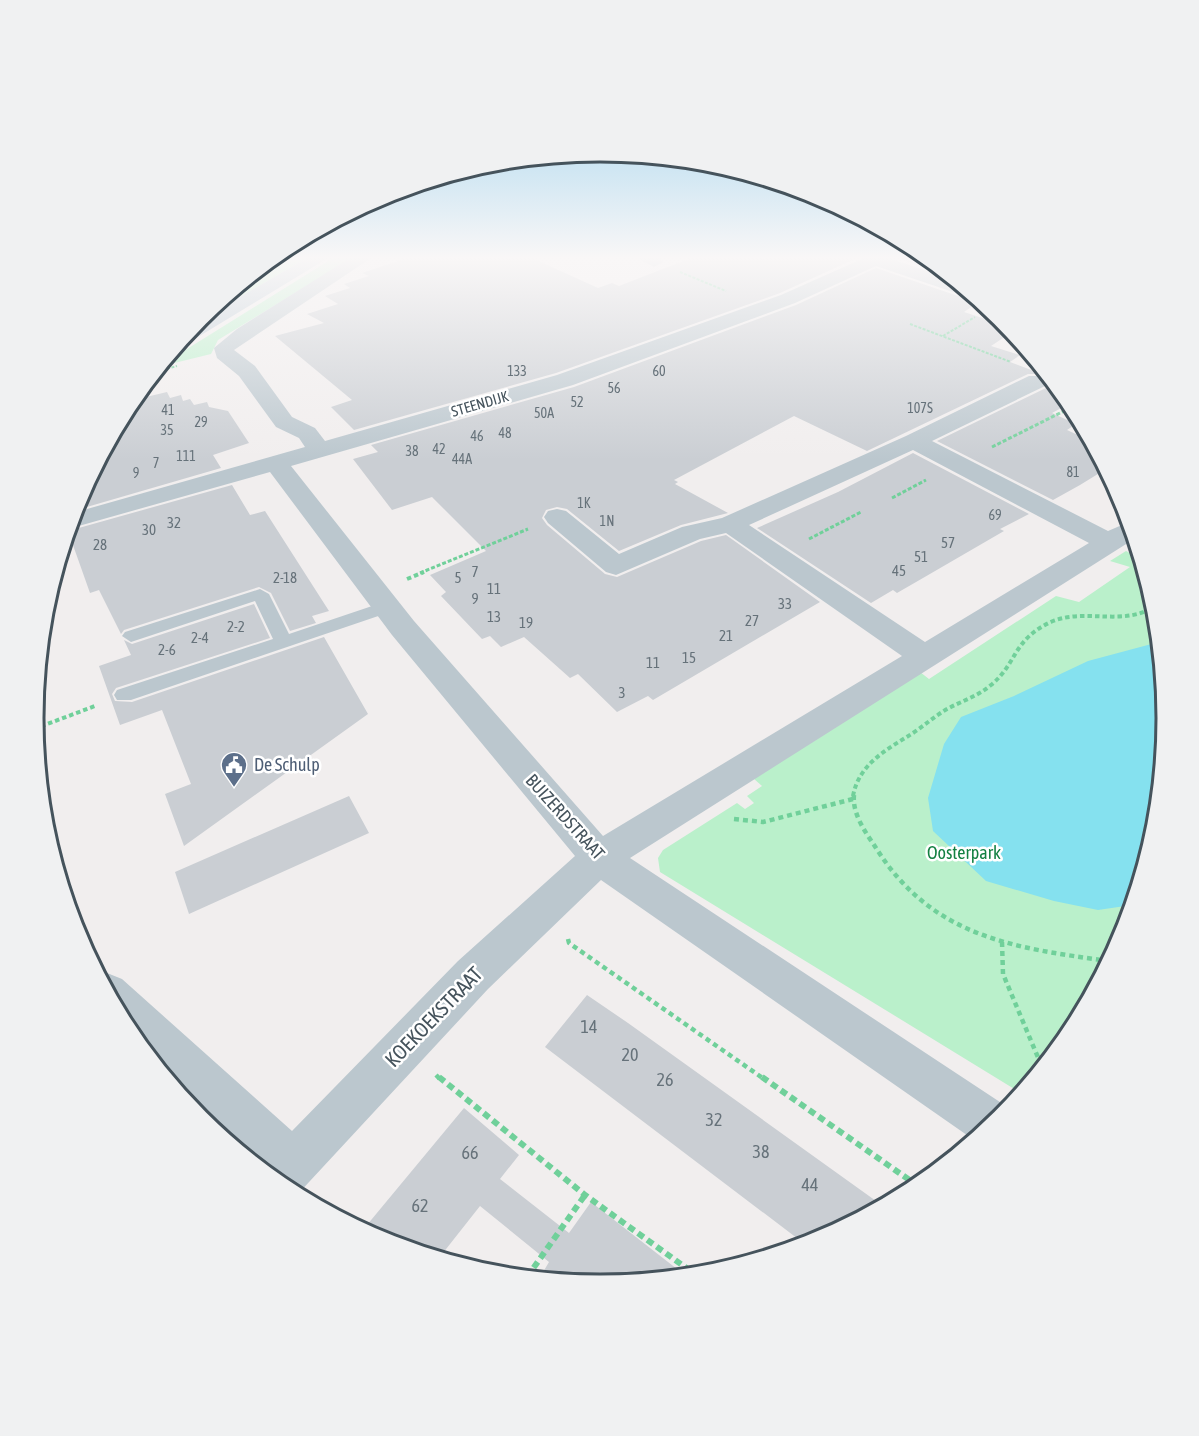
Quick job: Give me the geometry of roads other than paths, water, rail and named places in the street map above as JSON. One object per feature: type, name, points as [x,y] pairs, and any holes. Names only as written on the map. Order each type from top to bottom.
[{"type":"street","points":[[257,325],[224,348],[224,354],[247,372],[284,422],[307,433],[320,451]]},
{"type":"street","name":"STEENDIJK","points":[[81,519],[565,380],[716,325]]},
{"type":"street","points":[[557,517],[616,566],[691,533],[730,524],[914,441],[1037,381]]},
{"type":"street","points":[[914,441],[1120,536]]},
{"type":"street","name":"BUIZERDSTRAAT","points":[[276,464],[382,600],[599,858],[984,1119]]},
{"type":"street","points":[[730,524],[926,657]]},
{"type":"street","points":[[599,858],[1120,536]]},
{"type":"street","name":"KOEKOEKSTRAAT","points":[[285,1172],[473,975],[599,858]]},
{"type":"street","points":[[129,1013],[236,1114],[285,1172]]},
{"type":"lane","points":[[131,636],[260,594],[284,642]]},
{"type":"lane","points":[[124,695],[284,642],[382,600]]},
{"type":"water","points":[[1151,644],[1156,718],[1151,791],[1137,862],[1122,906],[1098,910],[1054,901],[986,881],[933,831],[928,798],[944,744],[961,717],[1014,696],[1088,661]]},
{"type":"place","name":"De Schulp","points":[[234,788]]},
{"type":"park label","name":"Oosterpark","points":[[964,853]]}]
